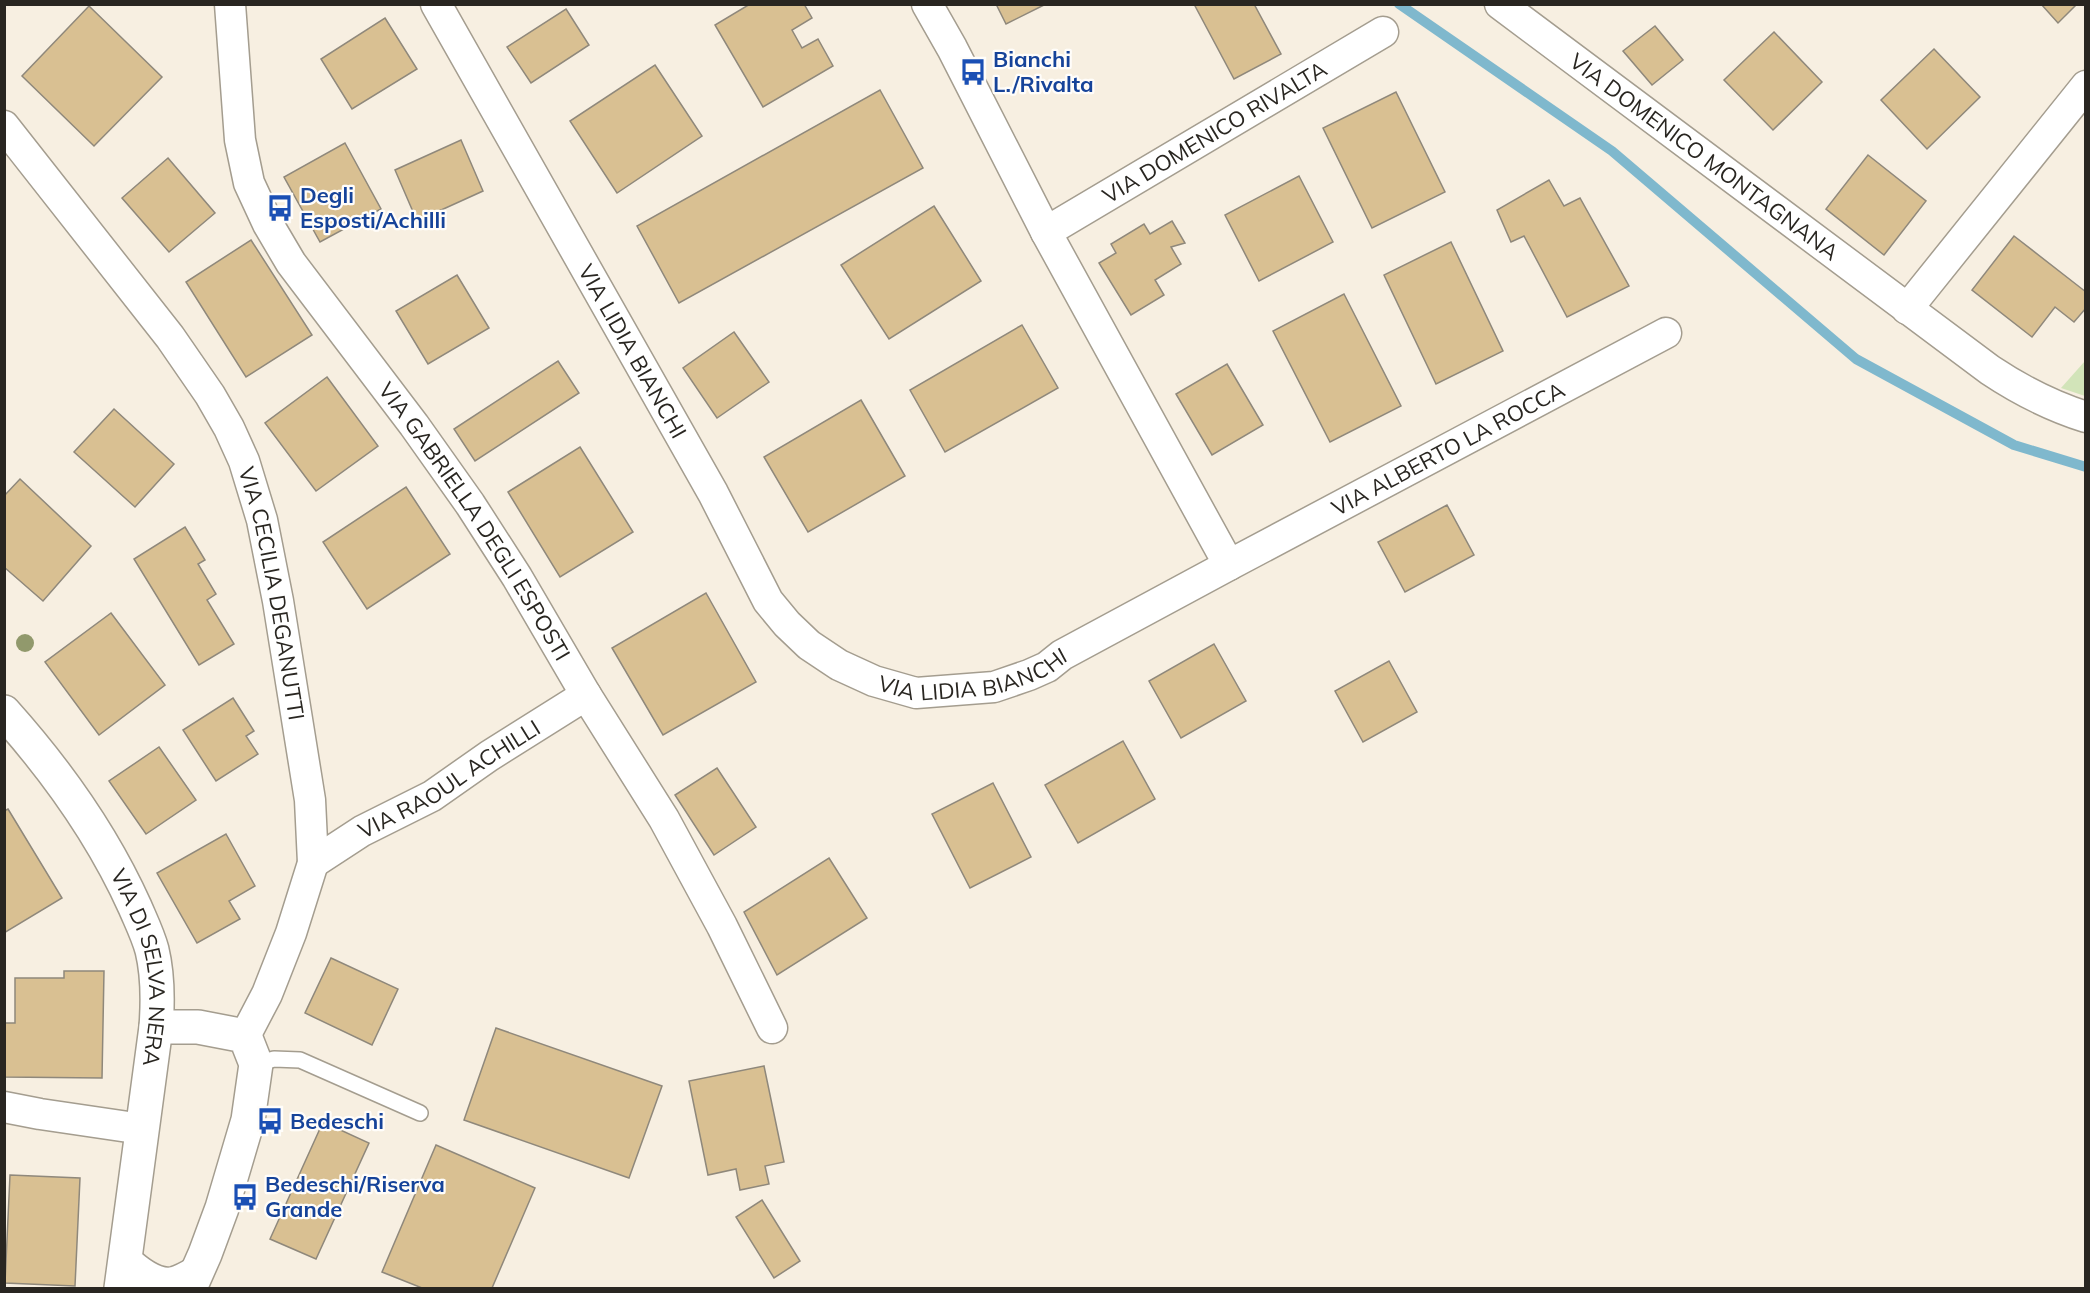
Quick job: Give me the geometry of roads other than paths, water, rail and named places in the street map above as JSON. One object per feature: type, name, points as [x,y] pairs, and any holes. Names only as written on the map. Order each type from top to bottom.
[{"type":"street","name":"VIA GABRIELLA DEGLI ESPOSTI","points":[[230,4],[240,140],[249,183],[268,224],[291,263],[414,425],[470,504],[517,577],[586,695],[664,819],[694,873],[772,1028]]},
{"type":"street","name":"VIA LIDIA BIANCHI","points":[[436,4],[713,493],[768,601],[809,645],[855,673],[916,693],[994,687],[1047,667],[1062,656],[1229,565]]},
{"type":"street","points":[[927,4],[952,48],[1046,232],[1229,565]]},
{"type":"street","name":"VIA DOMENICO MONTAGNANA","points":[[1500,4],[1907,309],[2016,387],[2047,403],[2085,417]]},
{"type":"street","name":"VIA DOMENICO RIVALTA","points":[[1046,232],[1383,32]]},
{"type":"street","points":[[1907,309],[2085,86]]},
{"type":"street","name":"VIA CECILIA DEGANUTTI","points":[[4,126],[189,364],[210,395],[244,461],[262,520],[310,800],[313,863],[250,1050]]},
{"type":"street","name":"VIA ALBERTO LA ROCCA","points":[[1229,565],[1666,333]]},
{"type":"street","name":"VIA RAOUL ACHILLI","points":[[313,863],[362,831],[432,796],[489,756],[586,695]]},
{"type":"street","name":"VIA DI SELVA NERA","points":[[4,712],[67,790],[93,831],[128,891],[152,947],[157,988],[156,1028],[124,1274]]},
{"type":"street","points":[[124,1274],[141,1274],[173,1282],[194,1280],[222,1208],[240,1151],[252,1100],[250,1050],[198,1027],[156,1028]]},
{"type":"street","points":[[4,1107],[142,1129]]},
{"type":"lane","points":[[250,1050],[274,1059],[300,1059],[420,1113]]},
{"type":"waterway","points":[[1399,4],[1612,151],[1856,359],[2014,445],[2086,467]]},
{"type":"place","name":"Bianchi L./Rivalta","points":[[973,72]]},
{"type":"place","name":"Degli Esposti/Achilli","points":[[280,208]]},
{"type":"place","name":"Bedeschi","points":[[270,1121]]},
{"type":"place","name":"Bedeschi/Riserva Grande","points":[[245,1197]]}]
